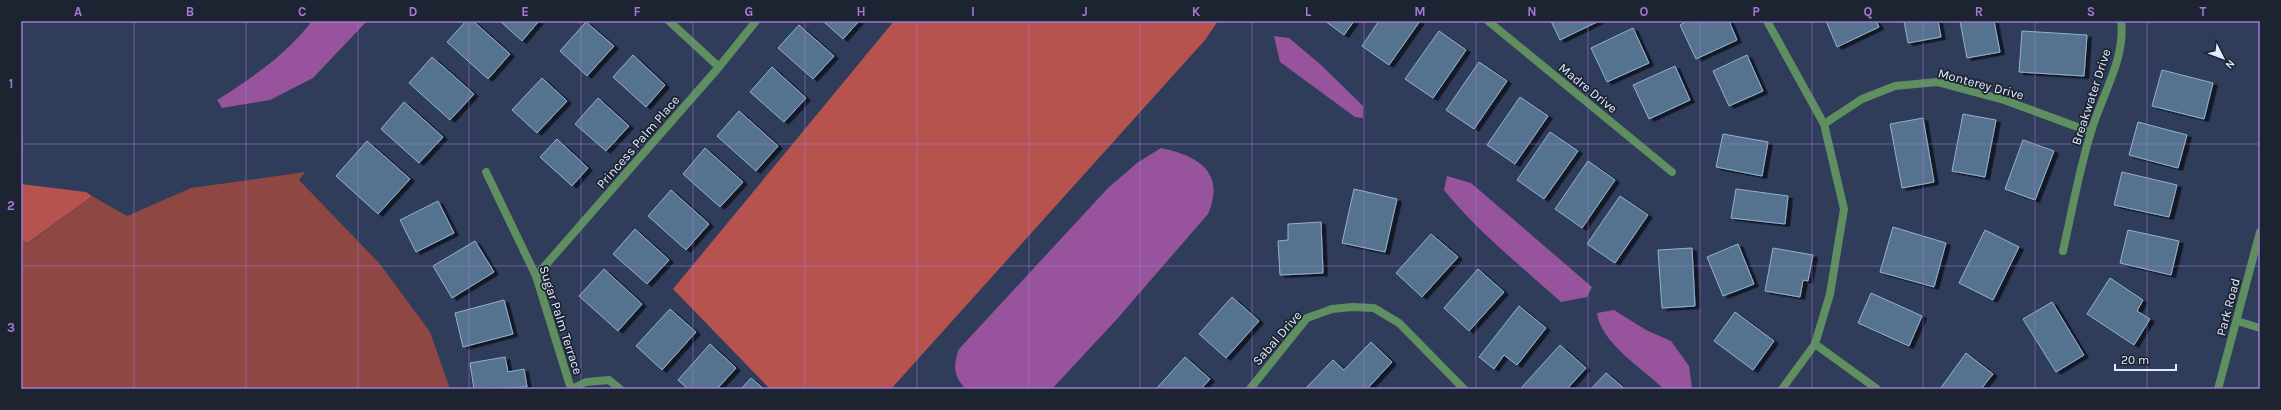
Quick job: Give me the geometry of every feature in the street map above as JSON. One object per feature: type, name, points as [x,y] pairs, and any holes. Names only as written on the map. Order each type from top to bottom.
[{"type":"street","points":[[669,21],[719,67]]},
{"type":"street","name":"Princess Palm Place","points":[[536,276],[719,67],[756,21]]},
{"type":"street","name":"Madre Drive","points":[[1489,21],[1672,172]]},
{"type":"street","points":[[1767,21],[1824,124],[1844,209],[1830,294],[1815,344],[1782,389]]},
{"type":"street","name":"Breakwater Drive","points":[[2064,251],[2091,132],[2116,66],[2123,34],[2121,21]]},
{"type":"street","name":"Monterey Drive","points":[[1824,124],[1862,99],[1895,86],[1937,82],[2004,100],[2091,132]]},
{"type":"street","name":"Sugar Palm Terrace","points":[[486,172],[536,276],[570,389],[586,382],[609,380],[620,389]]},
{"type":"street","name":"Park Road","points":[[2218,389],[2260,232]]},
{"type":"street","name":"Sabal Drive","points":[[1250,389],[1307,318],[1332,308],[1352,307],[1374,308],[1399,323],[1464,389]]},
{"type":"street","points":[[2237,321],[2260,328]]},
{"type":"street","points":[[1815,344],[1877,389]]},
{"type":"shaded area","points":[[312,21],[367,21],[313,78],[270,100],[222,108],[217,100],[268,65],[302,33]]},
{"type":"shaded area","points":[[894,21],[1218,21],[1205,40],[891,389],[770,389],[673,289]]},
{"type":"shaded area","points":[[1274,36],[1289,38],[1320,64],[1363,106],[1363,118],[1355,117],[1280,62]]},
{"type":"shaded area","points":[[1161,148],[1174,151],[1197,161],[1205,168],[1211,177],[1213,187],[1213,199],[1208,214],[1117,319],[1052,389],[966,389],[956,375],[955,370],[959,349],[1108,188],[1137,163]]},
{"type":"shaded area","points":[[305,172],[299,180],[380,264],[430,332],[450,389],[21,389],[21,240],[29,243],[92,196],[127,216],[191,188]]},
{"type":"shaded area","points":[[1447,176],[1471,183],[1592,287],[1587,297],[1561,302],[1500,248],[1457,205],[1444,190]]},
{"type":"shaded area","points":[[21,184],[86,192],[92,196],[28,243],[21,240]]},
{"type":"shaded area","points":[[1614,310],[1646,330],[1671,341],[1689,366],[1692,389],[1664,389],[1614,345],[1600,324],[1597,313]]},
{"type":"building","points":[[466,21],[473,21],[510,54],[488,79],[447,42]]},
{"type":"building","points":[[500,21],[539,21],[522,41]]},
{"type":"building","points":[[823,21],[859,21],[843,39]]},
{"type":"building","points":[[1325,21],[1354,21],[1344,35]]},
{"type":"building","points":[[1379,21],[1420,21],[1389,65],[1362,46]]},
{"type":"building","points":[[1551,21],[1599,21],[1560,40]]},
{"type":"building","points":[[1688,21],[1729,21],[1737,40],[1696,59],[1680,25]]},
{"type":"building","points":[[1826,21],[1876,21],[1879,27],[1837,47]]},
{"type":"building","points":[[1904,21],[1938,21],[1941,37],[1908,43]]},
{"type":"building","points":[[1960,21],[1994,21],[2000,52],[1967,58]]},
{"type":"building","points":[[586,22],[614,46],[587,76],[560,51]]},
{"type":"building","points":[[799,25],[834,56],[813,79],[778,48]]},
{"type":"building","points":[[1633,28],[1649,63],[1607,82],[1591,48]]},
{"type":"building","points":[[1439,31],[1466,50],[1433,98],[1405,79]]},
{"type":"building","points":[[2022,31],[2087,35],[2084,76],[2019,72]]},
{"type":"building","points":[[633,55],[665,85],[646,107],[613,77]]},
{"type":"building","points":[[1747,55],[1763,91],[1729,106],[1713,71]]},
{"type":"building","points":[[432,57],[474,94],[450,120],[409,83]]},
{"type":"building","points":[[1479,62],[1507,81],[1474,129],[1446,110]]},
{"type":"building","points":[[1675,66],[1690,100],[1649,119],[1633,85]]},
{"type":"building","points":[[772,67],[806,98],[784,122],[750,92]]},
{"type":"building","points":[[2162,70],[2213,83],[2204,119],[2152,106]]},
{"type":"building","points":[[542,78],[567,101],[537,133],[512,110]]},
{"type":"building","points":[[1520,97],[1548,116],[1515,164],[1487,145]]},
{"type":"building","points":[[598,98],[629,126],[606,151],[575,124]]},
{"type":"building","points":[[404,102],[443,137],[419,163],[381,129]]},
{"type":"building","points":[[739,111],[778,146],[756,171],[717,136]]},
{"type":"building","points":[[1963,114],[1996,120],[1985,177],[1952,171]]},
{"type":"building","points":[[1923,118],[1934,182],[1902,188],[1890,124]]},
{"type":"building","points":[[2138,122],[2187,135],[2178,168],[2129,155]]},
{"type":"building","points":[[1550,132],[1578,151],[1544,199],[1517,180]]},
{"type":"building","points":[[1723,134],[1768,142],[1762,176],[1716,167]]},
{"type":"building","points":[[557,139],[588,168],[572,186],[540,157]]},
{"type":"building","points":[[2023,140],[2054,151],[2035,200],[2005,189]]},
{"type":"building","points":[[367,141],[410,179],[378,214],[336,176]]},
{"type":"building","points":[[705,148],[743,182],[720,207],[683,174]]},
{"type":"building","points":[[1588,161],[1615,180],[1582,228],[1555,209]]},
{"type":"building","points":[[2122,172],[2177,185],[2169,217],[2114,205]]},
{"type":"building","points":[[1354,189],[1397,199],[1385,252],[1342,243]]},
{"type":"building","points":[[1736,189],[1788,196],[1785,224],[1731,218]]},
{"type":"building","points":[[671,190],[709,224],[686,250],[648,216]]},
{"type":"building","points":[[1620,196],[1648,215],[1615,263],[1587,244]]},
{"type":"building","points":[[438,201],[454,233],[416,252],[400,220]]},
{"type":"building","points":[[1321,222],[1323,273],[1280,275],[1278,241],[1288,240],[1288,224]]},
{"type":"building","points":[[1893,227],[1946,243],[1934,287],[1880,272]]},
{"type":"building","points":[[635,229],[669,260],[647,284],[613,254]]},
{"type":"building","points":[[1985,230],[2019,247],[1993,300],[1959,283]]},
{"type":"building","points":[[2128,230],[2179,241],[2171,275],[2120,263]]},
{"type":"building","points":[[1431,234],[1458,257],[1422,297],[1396,273]]},
{"type":"building","points":[[475,241],[494,272],[452,298],[433,266]]},
{"type":"building","points":[[1738,244],[1754,284],[1723,296],[1707,257]]},
{"type":"building","points":[[1692,248],[1695,306],[1662,308],[1658,250]]},
{"type":"building","points":[[1773,248],[1813,255],[1808,281],[1803,280],[1800,297],[1765,291]]},
{"type":"building","points":[[604,269],[642,304],[618,331],[579,296]]},
{"type":"building","points":[[1478,269],[1504,292],[1469,331],[1444,308]]},
{"type":"building","points":[[2110,278],[2143,300],[2137,311],[2150,319],[2134,345],[2087,314]]},
{"type":"building","points":[[1871,293],[1922,316],[1909,346],[1858,323]]},
{"type":"building","points":[[1232,297],[1259,321],[1226,358],[1199,334]]},
{"type":"building","points":[[504,300],[513,334],[463,347],[455,313]]},
{"type":"building","points":[[2052,302],[2084,355],[2056,372],[2023,319]]},
{"type":"building","points":[[1519,306],[1546,328],[1517,365],[1504,355],[1494,369],[1479,357]]},
{"type":"building","points":[[670,309],[696,332],[662,370],[636,346]]},
{"type":"building","points":[[1735,312],[1774,341],[1753,370],[1714,341]]},
{"type":"building","points":[[1371,342],[1392,362],[1367,389],[1305,389],[1333,360],[1344,370]]},
{"type":"building","points":[[710,344],[736,368],[717,389],[688,389],[678,380]]},
{"type":"building","points":[[1560,345],[1586,368],[1567,389],[1524,389],[1522,387]]},
{"type":"building","points":[[1966,353],[1993,374],[1981,389],[1940,389]]},
{"type":"building","points":[[505,357],[508,372],[524,369],[527,387],[474,389],[470,363]]},
{"type":"building","points":[[1185,357],[1210,379],[1201,389],[1156,389]]},
{"type":"building","points":[[1606,373],[1625,389],[1591,389]]},
{"type":"building","points":[[751,378],[764,389],[741,389]]}]
